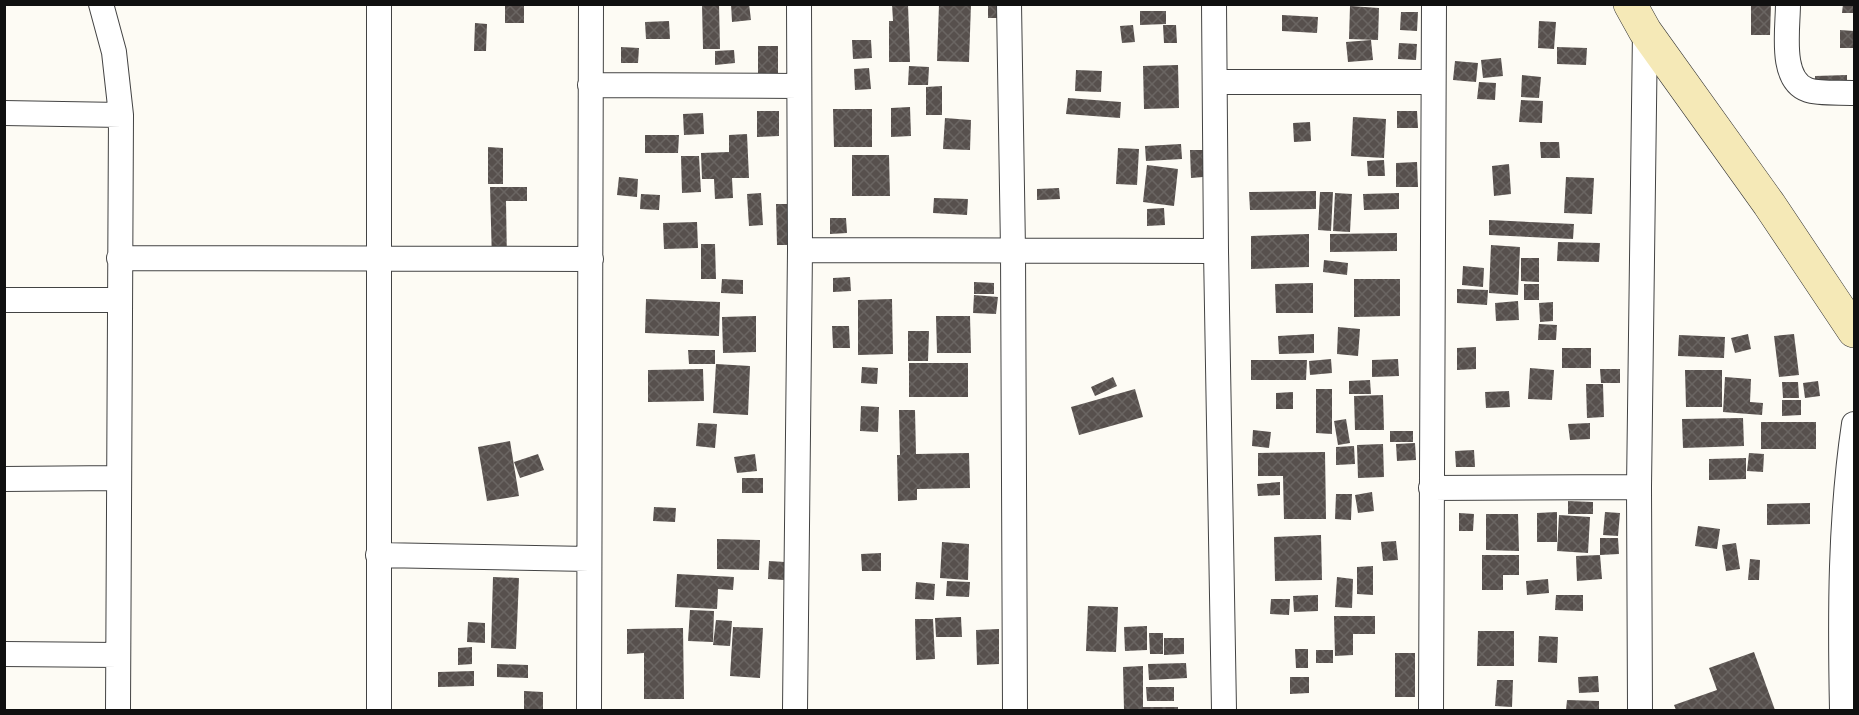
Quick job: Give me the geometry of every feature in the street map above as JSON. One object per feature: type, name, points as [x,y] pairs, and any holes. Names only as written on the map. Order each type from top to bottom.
[{"type":"street","points":[[101,4],[114,52],[121,115],[118,711]]},
{"type":"street","points":[[379,4],[377,258],[379,711]]},
{"type":"street","points":[[589,711],[591,4]]},
{"type":"street","points":[[795,711],[800,250],[799,4]]},
{"type":"street","points":[[1009,4],[1013,250],[1015,711]]},
{"type":"street","points":[[1214,4],[1224,711]]},
{"type":"street","points":[[1431,711],[1434,4]]},
{"type":"street","points":[[1788,4],[1788,64],[1793,80],[1808,90],[1854,93]]},
{"type":"street","points":[[1637,18],[1769,204],[1854,331]]},
{"type":"street","points":[[1637,18],[1640,711]]},
{"type":"street","points":[[1215,82],[1433,82]]},
{"type":"street","points":[[590,85],[799,86]]},
{"type":"street","points":[[4,113],[121,115]]},
{"type":"street","points":[[800,250],[1216,251]]},
{"type":"street","points":[[119,258],[591,259]]},
{"type":"street","points":[[4,300],[119,300]]},
{"type":"street","points":[[1842,711],[1845,523],[1854,424]]},
{"type":"street","points":[[4,479],[118,478]]},
{"type":"street","points":[[1431,488],[1639,487]]},
{"type":"street","points":[[378,555],[589,559]]},
{"type":"street","points":[[4,654],[118,655]]},
{"type":"building","points":[[505,4],[524,4],[524,23],[505,23]]},
{"type":"building","points":[[702,4],[719,4],[720,49],[703,49]]},
{"type":"building","points":[[731,4],[749,4],[751,20],[732,22]]},
{"type":"building","points":[[892,4],[908,4],[910,62],[889,62],[889,21],[893,21]]},
{"type":"building","points":[[939,4],[971,4],[969,62],[937,61]]},
{"type":"building","points":[[988,4],[1006,4],[1005,18],[988,18]]},
{"type":"building","points":[[1751,4],[1771,4],[1770,35],[1751,35]]},
{"type":"building","points":[[1843,4],[1854,4],[1854,13],[1842,13]]},
{"type":"building","points":[[1350,6],[1379,8],[1378,40],[1349,39]]},
{"type":"building","points":[[1140,11],[1166,11],[1166,24],[1140,25]]},
{"type":"building","points":[[1401,12],[1418,12],[1417,31],[1400,30]]},
{"type":"building","points":[[1282,15],[1318,17],[1317,33],[1282,31]]},
{"type":"building","points":[[669,21],[670,39],[646,39],[645,22]]},
{"type":"building","points":[[1539,21],[1556,22],[1554,49],[1538,48]]},
{"type":"building","points":[[475,23],[487,24],[486,51],[474,51]]},
{"type":"building","points":[[1133,25],[1135,42],[1122,43],[1120,26]]},
{"type":"building","points":[[1163,25],[1176,25],[1177,43],[1164,43]]},
{"type":"building","points":[[1840,30],[1854,31],[1854,48],[1840,48]]},
{"type":"building","points":[[852,40],[871,40],[872,58],[853,59]]},
{"type":"building","points":[[1371,40],[1373,60],[1348,62],[1346,42]]},
{"type":"building","points":[[1399,43],[1417,44],[1416,60],[1398,59]]},
{"type":"building","points":[[758,46],[778,46],[778,82],[758,82]]},
{"type":"building","points":[[621,47],[639,48],[638,63],[621,63]]},
{"type":"building","points":[[1557,47],[1587,48],[1586,65],[1557,64]]},
{"type":"building","points":[[734,50],[735,63],[715,65],[715,51]]},
{"type":"building","points":[[1501,58],[1503,76],[1483,78],[1481,60]]},
{"type":"building","points":[[1455,61],[1478,63],[1476,82],[1453,80]]},
{"type":"building","points":[[1178,65],[1179,108],[1144,109],[1143,66]]},
{"type":"building","points":[[909,66],[929,67],[928,85],[908,85]]},
{"type":"building","points":[[869,68],[871,89],[855,90],[854,69]]},
{"type":"building","points":[[1076,70],[1102,71],[1101,92],[1075,91]]},
{"type":"building","points":[[1522,75],[1541,77],[1539,98],[1521,97]]},
{"type":"building","points":[[1847,75],[1847,103],[1816,103],[1815,76]]},
{"type":"building","points":[[1479,82],[1496,83],[1495,100],[1477,99]]},
{"type":"building","points":[[942,86],[942,115],[926,115],[926,87]]},
{"type":"building","points":[[1068,98],[1121,102],[1120,118],[1066,114]]},
{"type":"building","points":[[1521,100],[1543,101],[1542,123],[1519,122]]},
{"type":"building","points":[[910,107],[911,136],[891,137],[891,108]]},
{"type":"building","points":[[833,109],[872,109],[872,147],[834,147]]},
{"type":"building","points":[[757,111],[779,111],[779,136],[757,137]]},
{"type":"building","points":[[1397,111],[1417,111],[1418,128],[1397,128]]},
{"type":"building","points":[[703,113],[704,134],[684,135],[683,114]]},
{"type":"building","points":[[1353,117],[1386,119],[1384,158],[1351,156]]},
{"type":"building","points":[[945,118],[971,120],[970,150],[943,149]]},
{"type":"building","points":[[1310,122],[1311,141],[1294,142],[1293,123]]},
{"type":"building","points":[[747,134],[749,178],[732,178],[733,198],[715,199],[714,179],[702,179],[701,153],[729,152],[729,135]]},
{"type":"building","points":[[645,135],[679,135],[678,153],[645,153]]},
{"type":"building","points":[[1540,142],[1559,142],[1560,158],[1541,158]]},
{"type":"building","points":[[1181,144],[1182,159],[1146,161],[1145,146]]},
{"type":"building","points":[[488,147],[503,148],[503,184],[488,184]]},
{"type":"building","points":[[1118,148],[1139,149],[1137,185],[1116,184]]},
{"type":"building","points":[[1190,150],[1203,150],[1203,177],[1191,178]]},
{"type":"building","points":[[852,155],[889,155],[890,196],[852,196]]},
{"type":"building","points":[[681,156],[699,156],[701,192],[682,193]]},
{"type":"building","points":[[1384,160],[1385,176],[1368,176],[1367,161]]},
{"type":"building","points":[[1417,162],[1418,187],[1396,187],[1396,163]]},
{"type":"building","points":[[1509,164],[1511,194],[1494,196],[1492,166]]},
{"type":"building","points":[[1147,165],[1178,169],[1174,206],[1143,202]]},
{"type":"building","points":[[619,177],[638,179],[637,197],[617,195]]},
{"type":"building","points":[[1566,177],[1594,178],[1592,214],[1564,213]]},
{"type":"building","points":[[490,187],[527,187],[527,201],[506,201],[507,261],[492,261]]},
{"type":"building","points":[[1059,188],[1060,199],[1037,200],[1037,189]]},
{"type":"building","points":[[1316,191],[1316,209],[1250,210],[1249,192]]},
{"type":"building","points":[[1320,192],[1333,192],[1331,231],[1318,230]]},
{"type":"building","points":[[761,193],[763,225],[749,226],[747,194]]},
{"type":"building","points":[[1335,193],[1352,194],[1350,232],[1333,231]]},
{"type":"building","points":[[1399,193],[1399,209],[1364,210],[1363,194]]},
{"type":"building","points":[[641,194],[660,195],[659,210],[640,209]]},
{"type":"building","points":[[934,198],[968,199],[967,215],[933,213]]},
{"type":"building","points":[[776,204],[793,204],[794,245],[777,245]]},
{"type":"building","points":[[1164,208],[1165,225],[1147,226],[1147,209]]},
{"type":"building","points":[[830,218],[846,218],[847,233],[830,234]]},
{"type":"building","points":[[1489,220],[1574,224],[1573,239],[1489,235]]},
{"type":"building","points":[[697,222],[698,248],[664,249],[663,223]]},
{"type":"building","points":[[1397,233],[1397,251],[1330,252],[1330,234]]},
{"type":"building","points":[[1309,234],[1309,267],[1251,269],[1251,236]]},
{"type":"building","points":[[1558,242],[1600,243],[1599,262],[1557,261]]},
{"type":"building","points":[[701,244],[715,244],[716,279],[701,279]]},
{"type":"building","points":[[1491,245],[1520,247],[1518,295],[1489,293]]},
{"type":"building","points":[[1521,258],[1539,258],[1539,282],[1521,281]]},
{"type":"building","points":[[1324,260],[1348,263],[1347,275],[1323,272]]},
{"type":"building","points":[[1463,266],[1484,268],[1483,287],[1462,285]]},
{"type":"building","points":[[850,277],[851,291],[833,292],[833,278]]},
{"type":"building","points":[[722,279],[743,280],[743,294],[721,293]]},
{"type":"building","points":[[1354,279],[1400,279],[1400,316],[1354,317]]},
{"type":"building","points":[[974,282],[994,283],[994,294],[974,294]]},
{"type":"building","points":[[1313,283],[1313,313],[1276,313],[1275,284]]},
{"type":"building","points":[[1524,284],[1539,284],[1539,300],[1524,300]]},
{"type":"building","points":[[1457,289],[1488,290],[1487,305],[1457,303]]},
{"type":"building","points":[[974,295],[998,297],[996,314],[973,313]]},
{"type":"building","points":[[646,299],[720,302],[719,336],[645,333]]},
{"type":"building","points":[[892,299],[893,354],[858,355],[858,300]]},
{"type":"building","points":[[1518,301],[1519,320],[1496,321],[1495,303]]},
{"type":"building","points":[[1553,302],[1553,321],[1540,322],[1539,303]]},
{"type":"building","points":[[756,316],[756,352],[723,353],[722,317]]},
{"type":"building","points":[[936,316],[970,316],[971,353],[937,353]]},
{"type":"building","points":[[1539,324],[1557,325],[1556,340],[1538,340]]},
{"type":"building","points":[[832,326],[849,326],[850,348],[833,348]]},
{"type":"building","points":[[1338,327],[1360,329],[1358,356],[1337,354]]},
{"type":"building","points":[[908,331],[929,331],[928,361],[908,361]]},
{"type":"building","points":[[1314,334],[1314,353],[1279,354],[1278,336]]},
{"type":"building","points":[[1748,334],[1751,349],[1735,353],[1731,338]]},
{"type":"building","points":[[1794,334],[1799,375],[1779,377],[1774,336]]},
{"type":"building","points":[[1679,335],[1725,337],[1724,358],[1678,356]]},
{"type":"building","points":[[1476,347],[1476,369],[1457,370],[1457,348]]},
{"type":"building","points":[[1562,348],[1591,348],[1591,368],[1562,368]]},
{"type":"building","points":[[688,350],[715,350],[715,364],[689,364]]},
{"type":"building","points":[[1331,359],[1332,373],[1310,375],[1309,361]]},
{"type":"building","points":[[1398,359],[1399,376],[1372,377],[1372,360]]},
{"type":"building","points":[[1251,360],[1307,360],[1306,380],[1251,380]]},
{"type":"building","points":[[909,363],[968,363],[968,397],[909,397]]},
{"type":"building","points":[[716,364],[750,366],[748,415],[713,413]]},
{"type":"building","points":[[862,367],[878,368],[877,384],[861,383]]},
{"type":"building","points":[[1530,368],[1554,370],[1552,400],[1528,399]]},
{"type":"building","points":[[703,369],[704,401],[648,402],[648,370]]},
{"type":"building","points":[[1600,369],[1620,369],[1620,383],[1601,383]]},
{"type":"building","points":[[1685,370],[1722,370],[1722,407],[1686,407]]},
{"type":"building","points":[[1113,377],[1117,386],[1095,396],[1091,387]]},
{"type":"building","points":[[1725,377],[1751,379],[1750,402],[1763,403],[1762,415],[1723,412]]},
{"type":"building","points":[[1370,380],[1371,394],[1349,394],[1349,381]]},
{"type":"building","points":[[1818,381],[1820,396],[1805,398],[1803,383]]},
{"type":"building","points":[[1782,382],[1798,382],[1799,398],[1783,398]]},
{"type":"building","points":[[1586,384],[1603,384],[1604,417],[1587,418]]},
{"type":"building","points":[[1135,389],[1143,417],[1079,435],[1071,407]]},
{"type":"building","points":[[1316,389],[1332,389],[1332,434],[1316,433]]},
{"type":"building","points":[[1509,391],[1510,407],[1486,408],[1485,392]]},
{"type":"building","points":[[1293,392],[1293,409],[1276,409],[1276,393]]},
{"type":"building","points":[[1383,395],[1384,430],[1355,430],[1354,396]]},
{"type":"building","points":[[1782,400],[1801,400],[1801,415],[1782,416]]},
{"type":"building","points":[[861,406],[879,407],[878,432],[860,431]]},
{"type":"building","points":[[899,410],[915,410],[916,454],[969,453],[970,488],[917,489],[917,500],[898,501]]},
{"type":"building","points":[[1743,418],[1744,446],[1683,448],[1682,419]]},
{"type":"building","points":[[1346,419],[1350,443],[1338,445],[1334,421]]},
{"type":"building","points":[[1761,422],[1816,422],[1816,449],[1761,449]]},
{"type":"building","points":[[698,423],[717,424],[715,448],[696,446]]},
{"type":"building","points":[[1590,423],[1590,439],[1570,440],[1568,424]]},
{"type":"building","points":[[1253,430],[1271,432],[1269,448],[1252,446]]},
{"type":"building","points":[[1390,431],[1413,431],[1413,442],[1390,442]]},
{"type":"building","points":[[510,441],[519,496],[487,501],[478,447]]},
{"type":"building","points":[[1415,443],[1416,460],[1397,461],[1396,444]]},
{"type":"building","points":[[1383,444],[1384,477],[1358,478],[1357,445]]},
{"type":"building","points":[[1354,446],[1355,464],[1336,465],[1336,447]]},
{"type":"building","points":[[1474,450],[1475,467],[1456,467],[1455,451]]},
{"type":"building","points":[[1325,452],[1326,519],[1284,519],[1283,476],[1258,476],[1258,453]]},
{"type":"building","points":[[1749,453],[1764,454],[1763,472],[1747,471]]},
{"type":"building","points":[[538,454],[544,470],[520,478],[514,462]]},
{"type":"building","points":[[755,454],[757,471],[737,473],[734,457]]},
{"type":"building","points":[[1746,458],[1746,479],[1709,480],[1709,459]]},
{"type":"building","points":[[742,478],[763,478],[763,493],[742,493]]},
{"type":"building","points":[[1280,482],[1280,495],[1258,496],[1257,484]]},
{"type":"building","points":[[1372,492],[1374,511],[1358,513],[1355,495]]},
{"type":"building","points":[[1336,494],[1352,494],[1351,520],[1335,519]]},
{"type":"building","points":[[1568,501],[1593,502],[1593,514],[1568,514]]},
{"type":"building","points":[[1810,503],[1810,524],[1767,525],[1767,504]]},
{"type":"building","points":[[654,507],[676,508],[675,522],[653,521]]},
{"type":"building","points":[[1557,512],[1557,542],[1537,542],[1537,513]]},
{"type":"building","points":[[1605,512],[1620,513],[1618,536],[1603,535]]},
{"type":"building","points":[[1459,513],[1474,514],[1473,531],[1459,531]]},
{"type":"building","points":[[1486,514],[1518,514],[1519,551],[1486,550]]},
{"type":"building","points":[[1559,515],[1590,517],[1588,553],[1557,551]]},
{"type":"building","points":[[1698,526],[1720,529],[1717,549],[1695,546]]},
{"type":"building","points":[[1321,535],[1322,580],[1275,581],[1274,537]]},
{"type":"building","points":[[1600,538],[1618,538],[1619,554],[1600,555]]},
{"type":"building","points":[[717,539],[760,540],[759,570],[717,569]]},
{"type":"building","points":[[1396,541],[1398,560],[1383,561],[1381,542]]},
{"type":"building","points":[[942,542],[969,544],[968,580],[940,578]]},
{"type":"building","points":[[1736,543],[1740,569],[1726,571],[1722,545]]},
{"type":"building","points":[[881,553],[881,571],[862,571],[861,554]]},
{"type":"building","points":[[1482,555],[1519,555],[1519,575],[1503,575],[1503,590],[1482,590]]},
{"type":"building","points":[[1600,555],[1602,579],[1577,581],[1576,556]]},
{"type":"building","points":[[1750,559],[1760,560],[1759,580],[1748,580]]},
{"type":"building","points":[[769,561],[785,562],[784,580],[768,579]]},
{"type":"building","points":[[1373,566],[1373,595],[1357,594],[1357,567]]},
{"type":"building","points":[[677,574],[734,577],[733,590],[718,589],[717,609],[675,607]]},
{"type":"building","points":[[493,577],[519,578],[516,649],[491,648]]},
{"type":"building","points":[[1337,577],[1353,579],[1352,608],[1335,607]]},
{"type":"building","points":[[1548,579],[1549,593],[1527,595],[1526,581]]},
{"type":"building","points":[[947,581],[970,582],[969,597],[946,596]]},
{"type":"building","points":[[916,582],[935,584],[934,600],[915,599]]},
{"type":"building","points":[[1318,595],[1318,611],[1294,612],[1293,596]]},
{"type":"building","points":[[1556,595],[1583,595],[1583,611],[1555,610]]},
{"type":"building","points":[[1271,599],[1290,599],[1289,615],[1270,614]]},
{"type":"building","points":[[1088,606],[1118,607],[1116,652],[1086,651]]},
{"type":"building","points":[[690,610],[714,611],[713,642],[688,641]]},
{"type":"building","points":[[1334,616],[1375,616],[1375,634],[1353,634],[1353,655],[1335,656]]},
{"type":"building","points":[[961,617],[962,637],[936,637],[935,618]]},
{"type":"building","points":[[915,619],[933,619],[935,659],[916,660]]},
{"type":"building","points":[[716,620],[732,621],[730,646],[713,645]]},
{"type":"building","points":[[468,622],[485,623],[485,643],[467,642]]},
{"type":"building","points":[[1147,626],[1147,650],[1125,651],[1124,627]]},
{"type":"building","points":[[733,627],[763,628],[760,678],[730,676]]},
{"type":"building","points":[[683,628],[684,699],[644,699],[644,653],[627,654],[627,629]]},
{"type":"building","points":[[999,629],[999,664],[977,665],[976,630]]},
{"type":"building","points":[[1478,631],[1514,631],[1514,666],[1477,666]]},
{"type":"building","points":[[1149,633],[1163,633],[1163,654],[1150,654]]},
{"type":"building","points":[[1539,636],[1558,637],[1557,663],[1538,662]]},
{"type":"building","points":[[1164,638],[1184,638],[1184,654],[1164,655]]},
{"type":"building","points":[[472,647],[472,664],[458,665],[458,648]]},
{"type":"building","points":[[1295,649],[1308,649],[1308,668],[1296,668]]},
{"type":"building","points":[[1316,650],[1333,650],[1333,663],[1316,663]]},
{"type":"building","points":[[1754,652],[1775,710],[1676,710],[1674,705],[1717,690],[1709,668]]},
{"type":"building","points":[[1395,653],[1415,653],[1415,697],[1395,697]]},
{"type":"building","points":[[1186,663],[1187,678],[1149,680],[1148,664]]},
{"type":"building","points":[[497,664],[528,665],[528,678],[497,677]]},
{"type":"building","points":[[1143,666],[1143,707],[1178,707],[1178,710],[1124,710],[1123,667]]},
{"type":"building","points":[[474,671],[474,686],[438,687],[438,672]]},
{"type":"building","points":[[1598,676],[1599,692],[1579,693],[1578,677]]},
{"type":"building","points":[[1290,677],[1309,677],[1309,693],[1290,694]]},
{"type":"building","points":[[1497,680],[1513,680],[1512,707],[1495,706]]},
{"type":"building","points":[[1146,687],[1174,687],[1174,701],[1147,701]]},
{"type":"building","points":[[524,691],[543,692],[543,710],[524,710]]},
{"type":"building","points":[[1567,700],[1599,701],[1599,710],[1566,710]]}]
